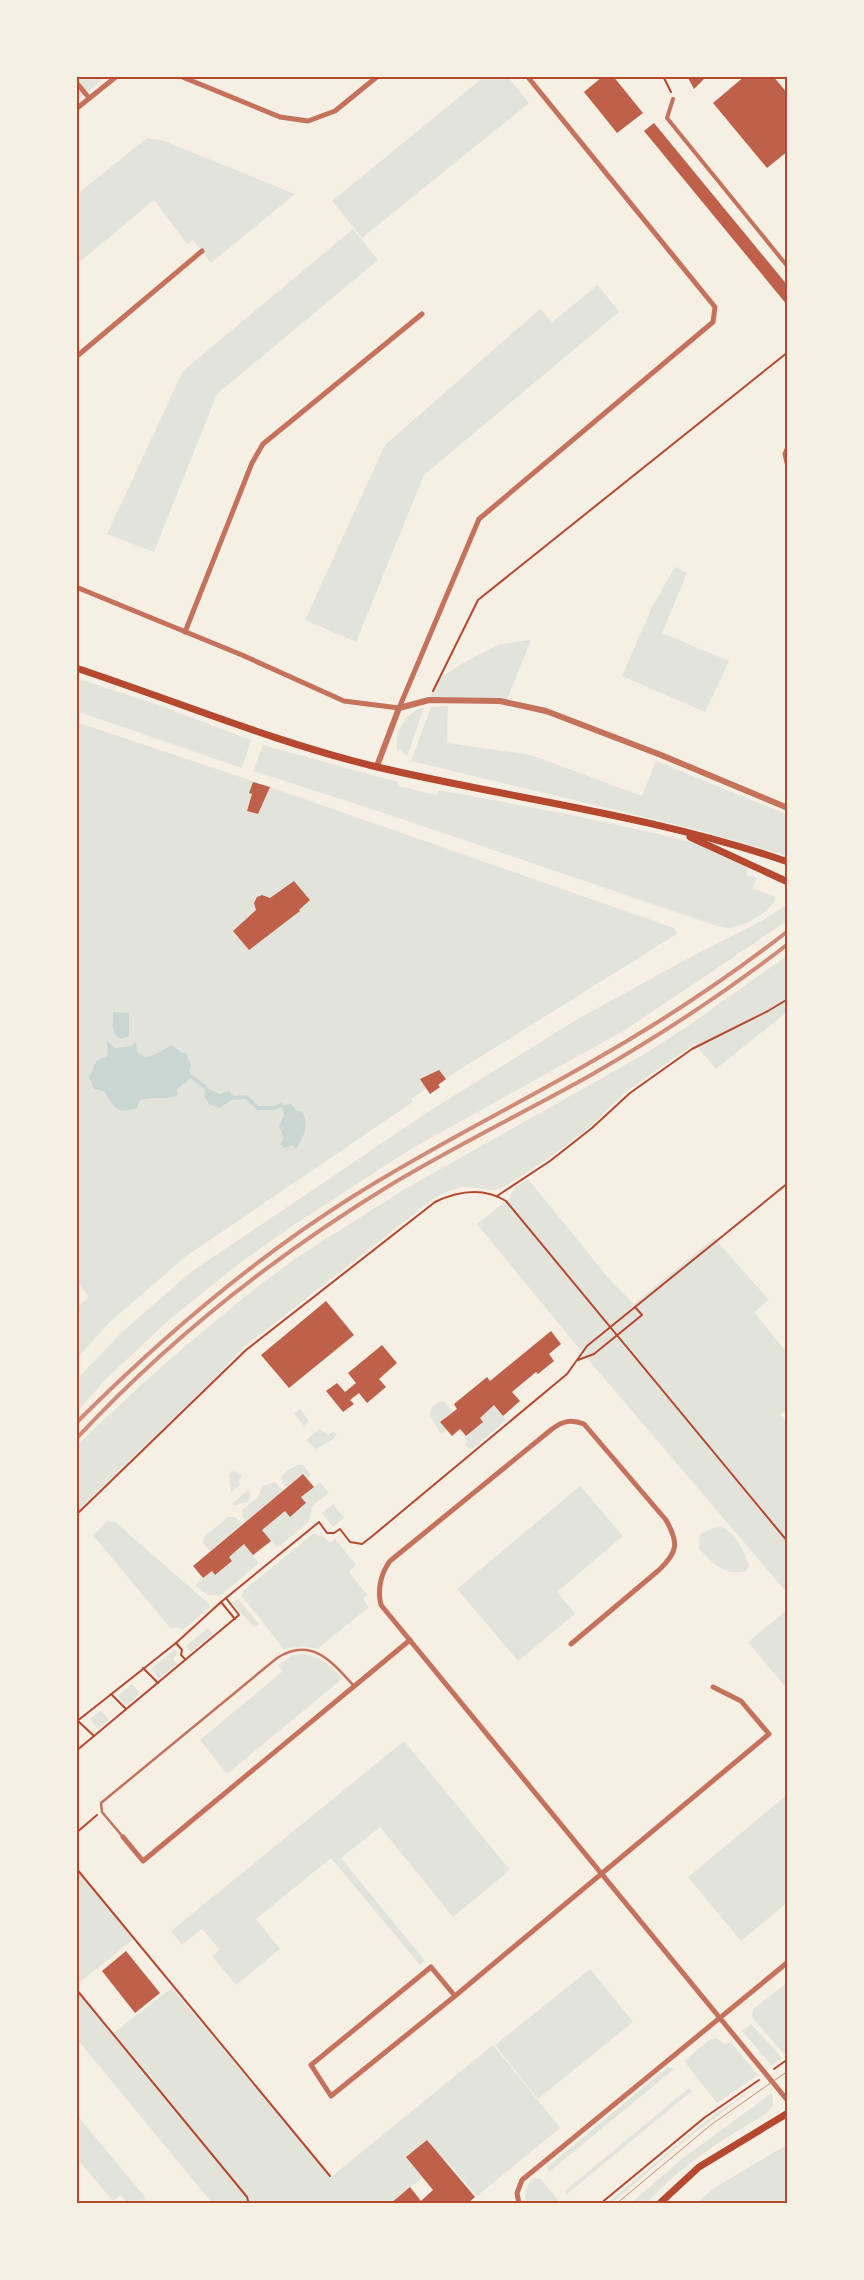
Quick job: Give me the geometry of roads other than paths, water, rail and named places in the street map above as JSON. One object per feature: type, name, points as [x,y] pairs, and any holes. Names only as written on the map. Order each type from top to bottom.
[{"type":"main road","points":[[76,668],[166,697],[288,742],[377,766],[530,797],[739,845],[788,862]]},
{"type":"main road","points":[[669,829],[788,882]]},
{"type":"main road","points":[[659,2204],[699,2167],[788,2113]]},
{"type":"street","points":[[76,109],[116,76]]},
{"type":"street","points":[[180,76],[280,117],[308,121],[335,111],[378,76]]},
{"type":"street","points":[[377,766],[479,519],[713,322],[715,314],[715,307],[527,76]]},
{"type":"street","points":[[76,82],[90,98]]},
{"type":"street","points":[[673,99],[667,118],[788,267]]},
{"type":"street","points":[[76,357],[202,251]]},
{"type":"street","points":[[185,632],[252,463],[263,444],[422,314]]},
{"type":"street","points":[[788,447],[785,454],[788,467]]},
{"type":"street","points":[[76,587],[344,701],[400,708],[429,700],[500,701],[546,711],[661,754],[788,808]]},
{"type":"street","points":[[571,1644],[660,1570],[671,1559],[676,1547],[675,1536],[666,1520],[584,1424],[574,1420],[561,1422],[387,1565],[380,1584],[381,1605],[788,2100]]},
{"type":"street","points":[[123,1837],[143,1861],[410,1640]]},
{"type":"street","points":[[455,1996],[431,1967],[312,2065],[331,2096],[455,1996],[769,1734],[740,1700],[713,1687]]},
{"type":"street","points":[[519,2204],[517,2192],[522,2180],[788,1962]]},
{"type":"lane","points":[[123,1837],[102,1812],[100,1806],[103,1801],[285,1653],[303,1650],[317,1652],[328,1658],[354,1686]]},
{"type":"waterway","points":[[192,1077],[205,1087]]},
{"type":"waterway","points":[[235,1098],[246,1097],[258,1108],[274,1108],[281,1105]]},
{"type":"tram line","points":[[616,2204],[712,2124],[788,2071]]},
{"type":"railway","points":[[76,1423],[140,1361],[208,1302],[278,1247],[315,1221],[409,1162],[611,1051],[689,1002],[788,931]]},
{"type":"railway","points":[[76,1439],[111,1402],[186,1333],[307,1239],[392,1184],[642,1045],[692,1013],[788,944]]}]
